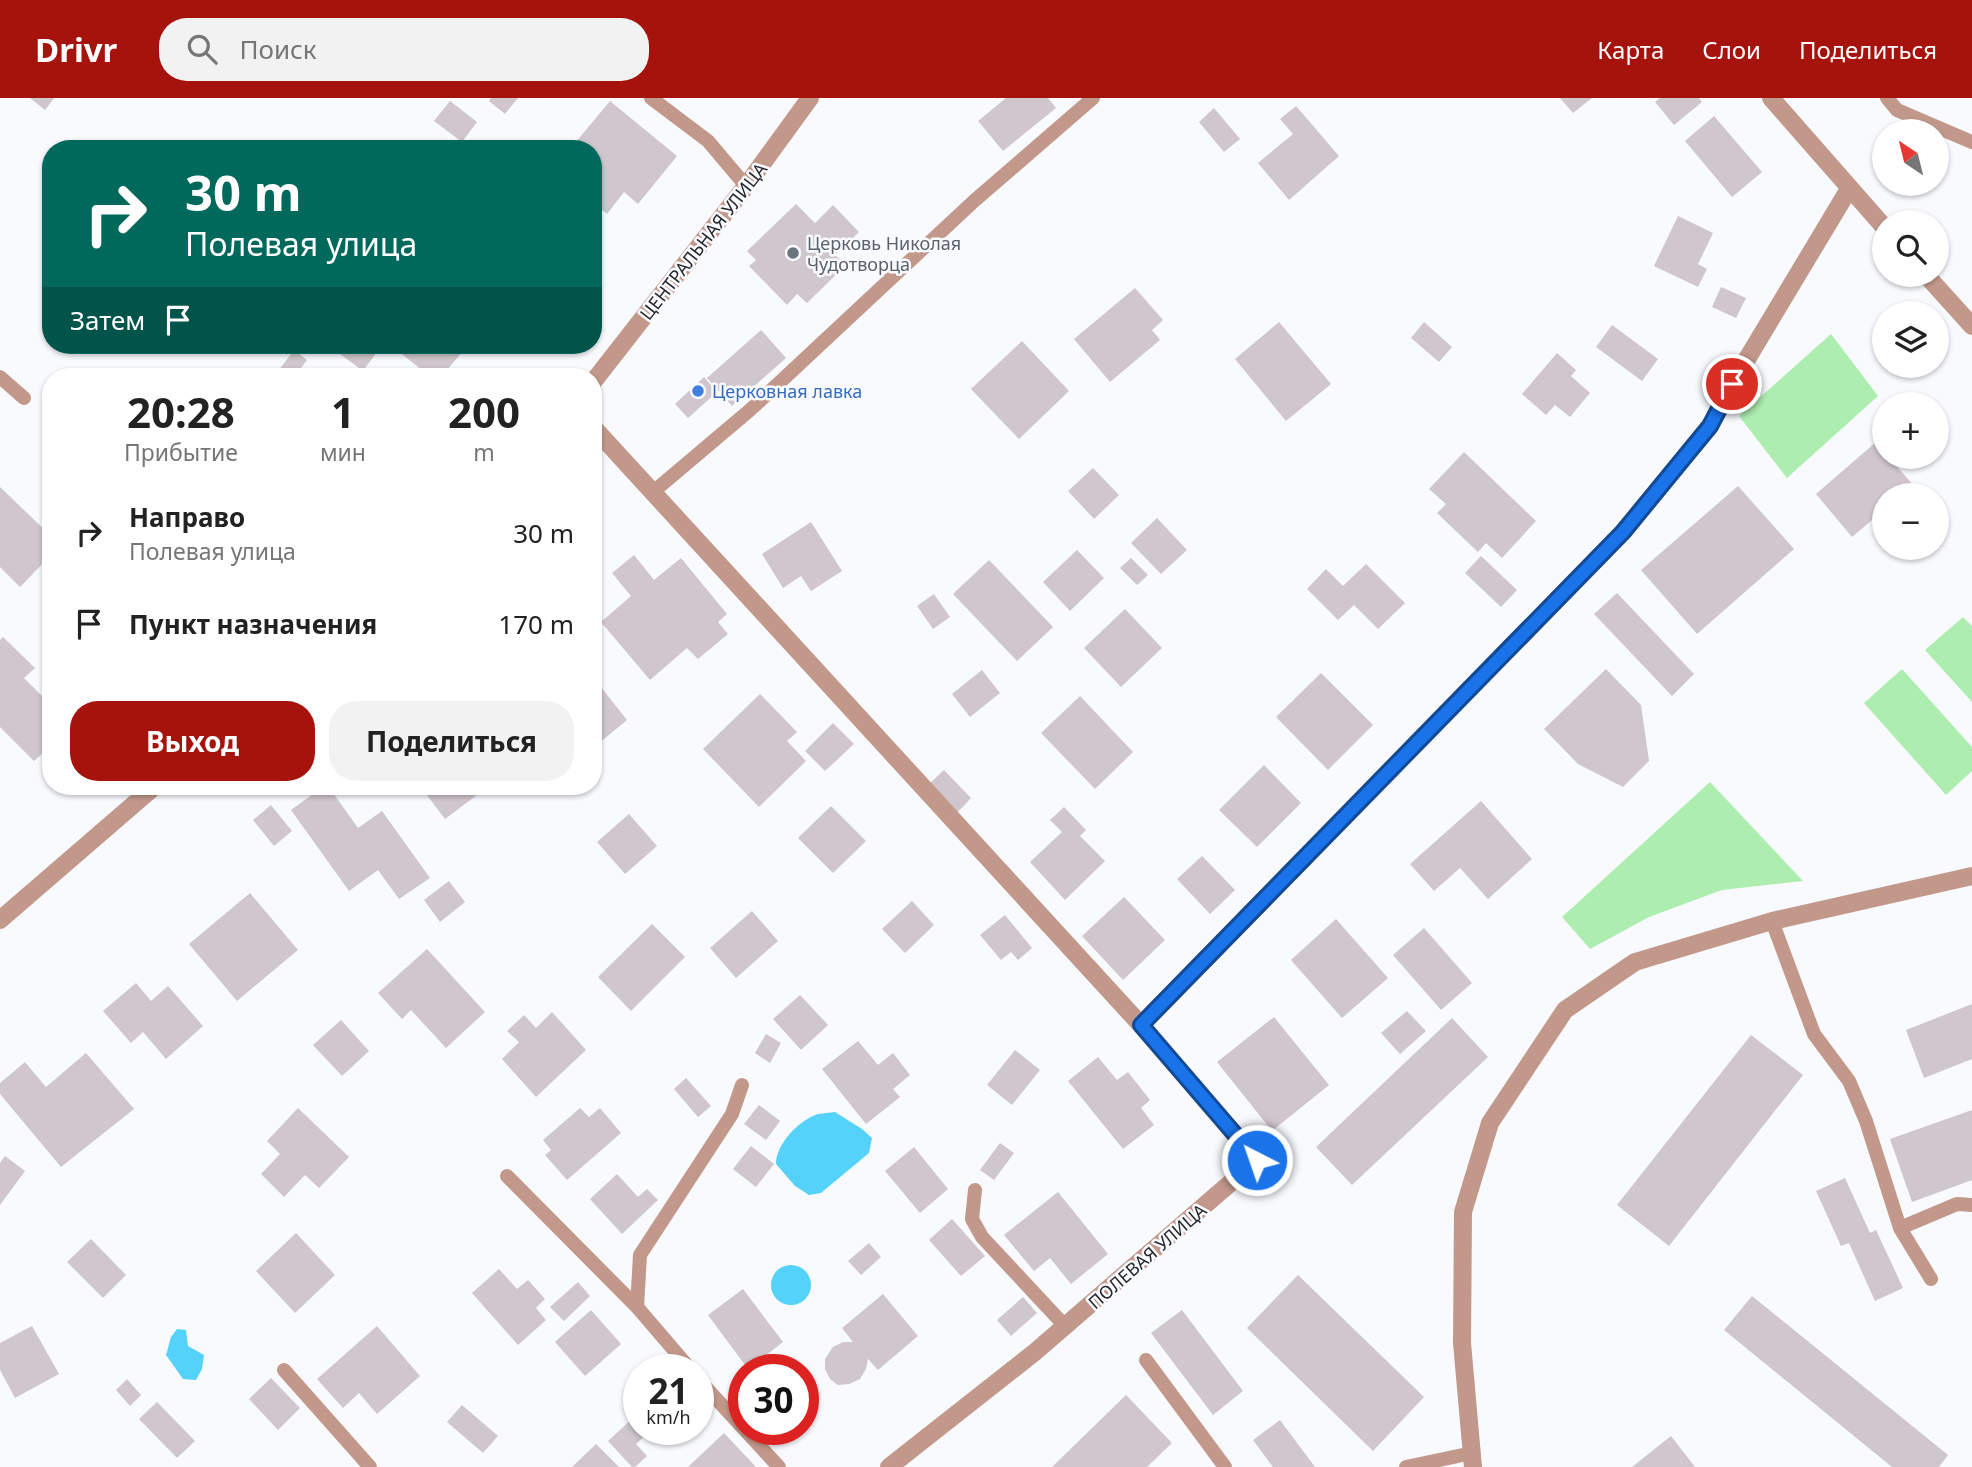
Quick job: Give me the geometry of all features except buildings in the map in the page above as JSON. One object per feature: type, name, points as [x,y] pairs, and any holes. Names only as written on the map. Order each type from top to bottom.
[{"type":"street","name":"ЦЕНТРАЛЬНАЯ УЛИЦА","points":[[602,370],[746,186],[810,98]]},
{"type":"street","points":[[1771,98],[1872,214]]},
{"type":"street","points":[[602,437],[1141,1025],[1623,532],[1710,426],[1849,189]]},
{"type":"street","points":[[1937,287],[1972,326]]},
{"type":"street","points":[[0,920],[145,795]]},
{"type":"street","points":[[1473,1460],[1462,1343],[1462,1212],[1490,1123],[1565,1010],[1635,962],[1772,921],[1972,876]]},
{"type":"street","name":"ПОЛЕВАЯ УЛИЦА","points":[[889,1467],[1065,1326],[1257,1160],[1141,1025]]},
{"type":"lane","points":[[651,98],[708,141],[746,186]]},
{"type":"lane","points":[[653,492],[750,410],[974,201],[1093,98]]},
{"type":"lane","points":[[1887,98],[1897,110],[1972,142]]},
{"type":"lane","points":[[0,377],[24,398]]},
{"type":"lane","points":[[1772,921],[1814,1034],[1849,1081],[1866,1121],[1900,1228],[1931,1279]]},
{"type":"lane","points":[[637,1307],[640,1255],[732,1114],[742,1085]]},
{"type":"lane","points":[[507,1176],[637,1307],[677,1354]]},
{"type":"lane","points":[[975,1190],[972,1219],[982,1237],[1065,1326]]},
{"type":"lane","points":[[1900,1228],[1957,1204],[1972,1205]]},
{"type":"lane","points":[[1146,1360],[1225,1467]]},
{"type":"lane","points":[[284,1370],[370,1467]]},
{"type":"lane","points":[[714,1396],[728,1412]]},
{"type":"lane","points":[[759,1445],[779,1467]]},
{"type":"lane","points":[[1406,1467],[1473,1460]]},
{"type":"green space","points":[[1831,334],[1875,392],[1872,392],[1872,401],[1787,478],[1739,416]]},
{"type":"green space","points":[[1963,617],[1972,626],[1972,702],[1925,650]]},
{"type":"green space","points":[[1902,669],[1972,747],[1972,771],[1946,795],[1864,703]]},
{"type":"green space","points":[[1710,782],[1803,881],[1722,890],[1649,917],[1590,949],[1562,917]]},
{"type":"water","points":[[835,1112],[872,1138],[869,1153],[821,1193],[809,1195],[795,1186],[776,1164],[777,1156],[784,1141],[796,1127],[818,1114]]},
{"type":"water","points":[[791,1265],[805,1271],[811,1285],[805,1299],[791,1305],[777,1299],[771,1285],[777,1271]]},
{"type":"water","points":[[177,1329],[186,1330],[188,1346],[204,1355],[202,1369],[196,1380],[183,1379],[166,1355],[171,1337]]},
{"type":"place","name":"Церковь Николая Чудотворца","points":[[793,253]]},
{"type":"place","name":"Церковная лавка","points":[[698,391]]},
{"type":"route","points":[[1257,1160],[1141,1025],[1623,532],[1710,426],[1732,384]]}]
